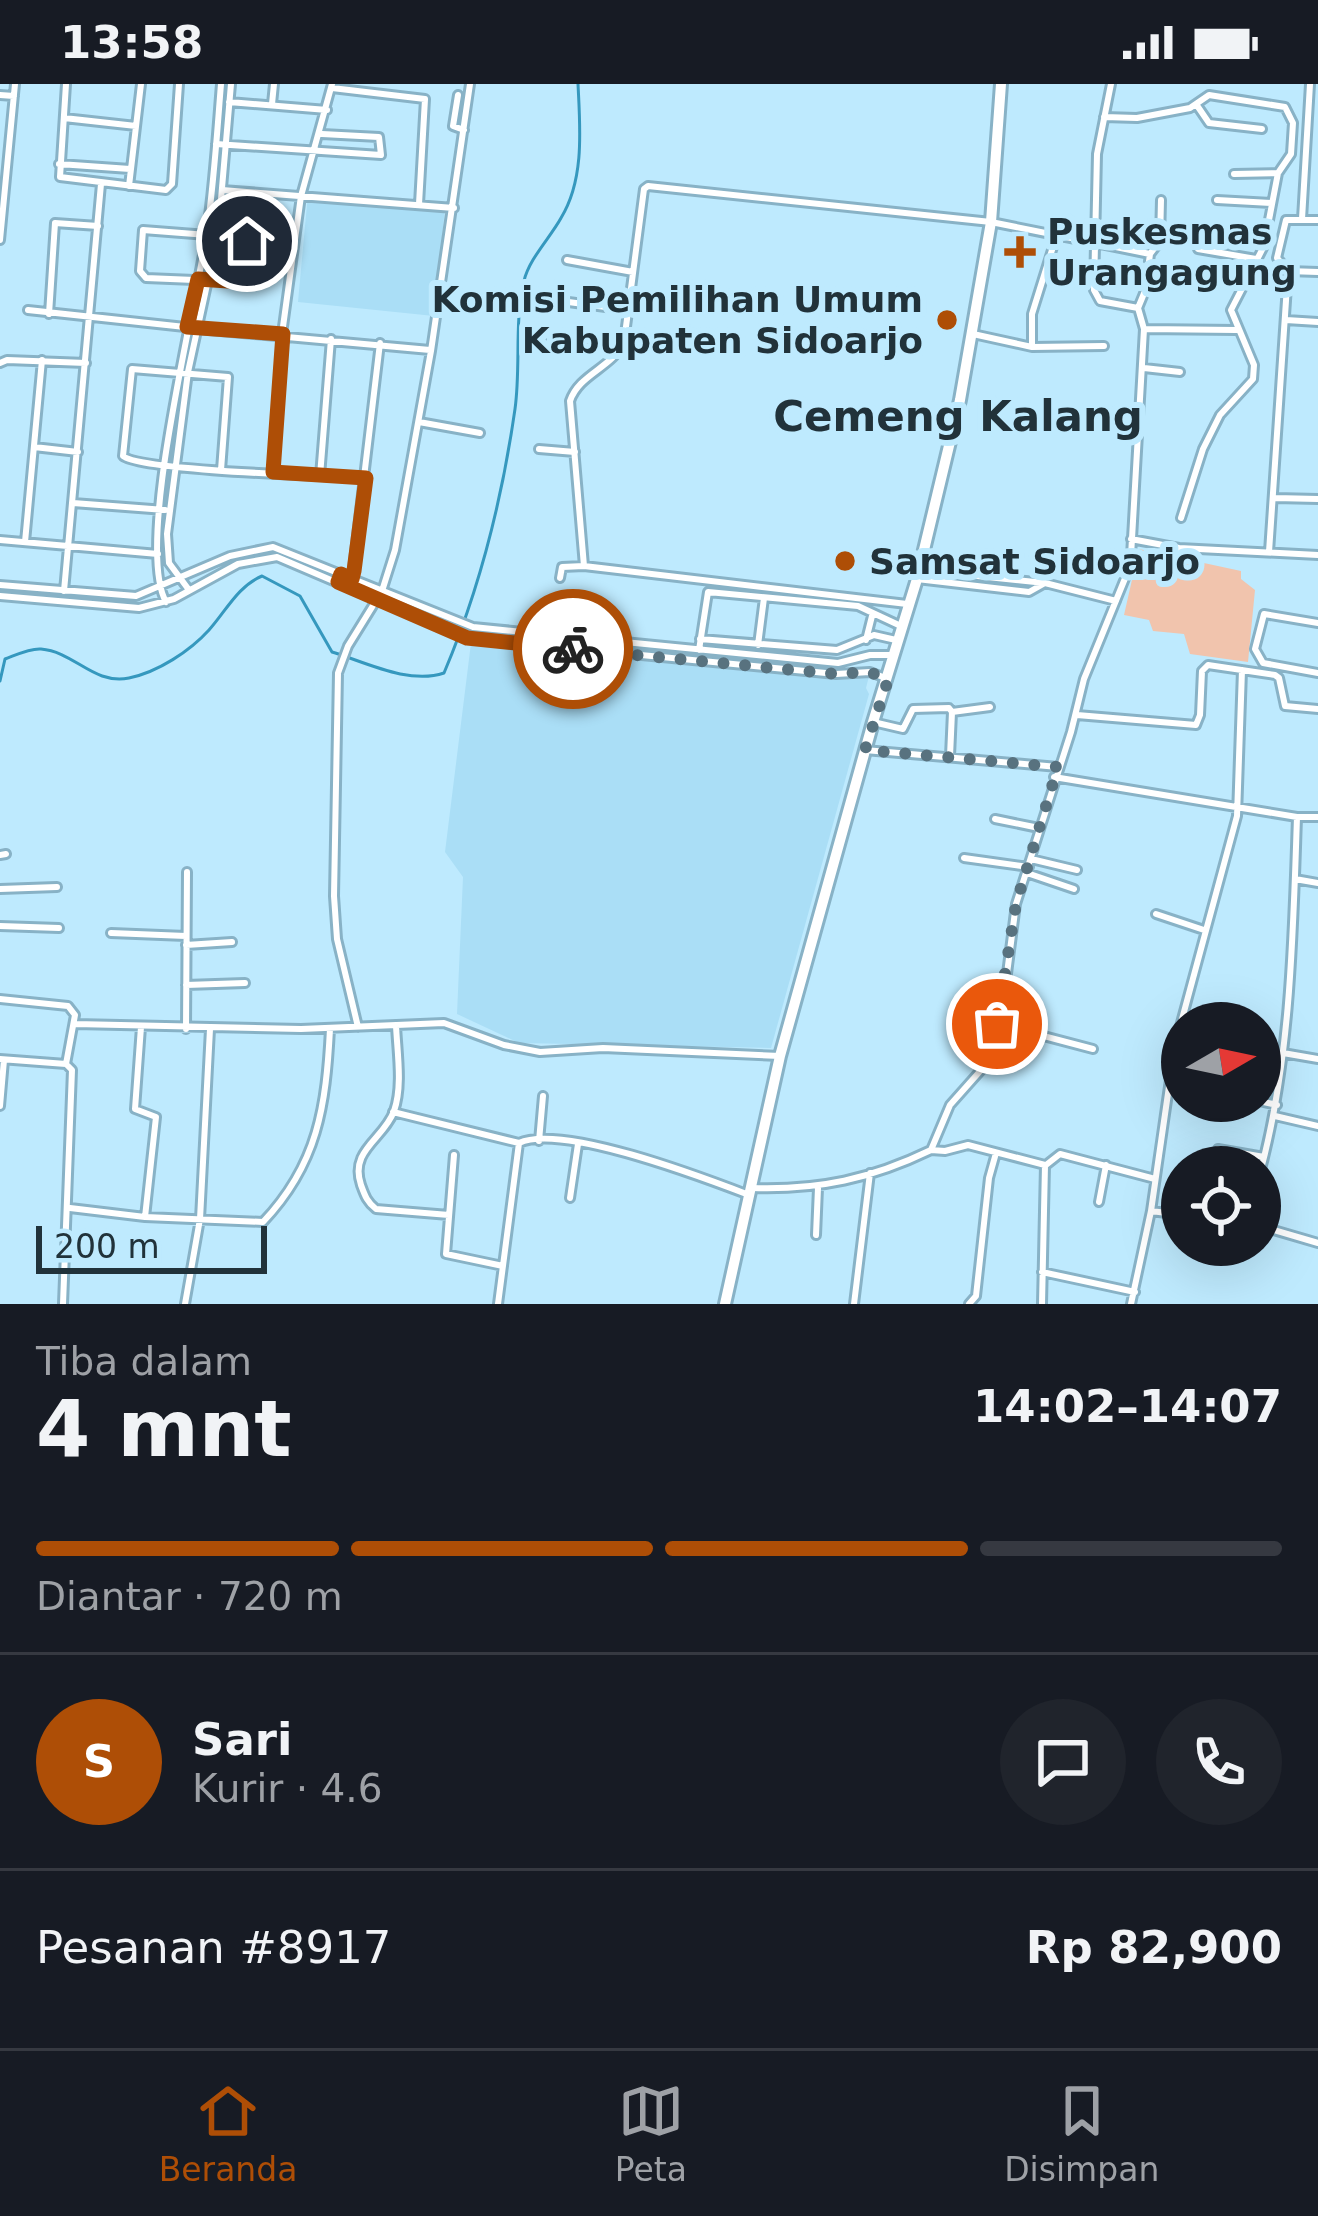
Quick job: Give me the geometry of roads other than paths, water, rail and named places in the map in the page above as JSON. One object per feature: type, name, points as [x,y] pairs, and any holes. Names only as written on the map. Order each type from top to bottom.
[{"type":"main road","points":[[724,1304],[780,1056],[919,574],[973,334],[991,222],[1000,84]]},
{"type":"street","points":[[0,240],[15,84]]},
{"type":"street","points":[[66,84],[58,172],[65,180],[166,190],[172,184],[178,84]]},
{"type":"street","points":[[129,186],[138,84]]},
{"type":"street","points":[[183,371],[197,328],[221,84]]},
{"type":"street","points":[[166,602],[158,588],[187,327],[218,234],[231,84]]},
{"type":"street","points":[[272,105],[274,84]]},
{"type":"street","points":[[358,1028],[337,939],[334,896],[339,666],[382,591],[395,550],[454,208],[470,84]]},
{"type":"street","points":[[1112,84],[1097,154],[1096,299],[1138,308]]},
{"type":"street","points":[[1203,84],[1198,101],[1206,122],[1262,129]]},
{"type":"street","points":[[1302,219],[1310,84]]},
{"type":"street","points":[[273,472],[283,334],[301,196],[332,86],[425,99],[419,204]]},
{"type":"street","points":[[0,94],[14,96]]},
{"type":"street","points":[[458,95],[453,126],[464,130]]},
{"type":"street","points":[[1104,117],[1137,118],[1209,95],[1288,108],[1293,123],[1292,148],[1278,173],[1267,240],[1232,305],[1237,331],[1254,365],[1253,379],[1220,415],[1203,449],[1181,518]]},
{"type":"street","points":[[229,102],[327,110]]},
{"type":"street","points":[[64,118],[136,126]]},
{"type":"street","points":[[216,144],[381,155],[379,137],[321,134]]},
{"type":"street","points":[[0,139],[10,140]]},
{"type":"street","points":[[59,164],[130,170]]},
{"type":"street","points":[[1234,174],[1278,173]]},
{"type":"street","points":[[69,603],[73,503],[101,184]]},
{"type":"street","points":[[584,566],[569,408],[572,392],[621,350],[648,186],[991,222],[1150,254]]},
{"type":"street","points":[[222,190],[454,208]]},
{"type":"street","points":[[931,1150],[950,1105],[982,1069],[997,1024],[1014,916],[1039,828],[1084,679],[1126,576],[1144,368],[1144,329],[1138,308],[1150,254],[1160,241],[1161,200]]},
{"type":"street","points":[[1216,200],[1271,203]]},
{"type":"street","points":[[1269,552],[1288,271],[1277,258],[1283,223],[1290,218],[1318,220]]},
{"type":"street","points":[[49,314],[55,223],[98,226]]},
{"type":"street","points":[[146,229],[207,233],[246,238],[243,282],[142,275],[141,233],[146,229]]},
{"type":"street","points":[[1032,347],[1032,314],[1057,234]]},
{"type":"street","points":[[1198,249],[1256,259]]},
{"type":"street","points":[[567,260],[633,272]]},
{"type":"street","points":[[1288,271],[1318,272]]},
{"type":"street","points":[[561,301],[628,310]]},
{"type":"street","points":[[28,310],[431,350]]},
{"type":"street","points":[[1286,320],[1318,322]]},
{"type":"street","points":[[1144,329],[1237,331]]},
{"type":"street","points":[[973,334],[1032,347],[1104,346]]},
{"type":"street","points":[[320,476],[331,339]]},
{"type":"street","points":[[550,343],[621,350]]},
{"type":"street","points":[[352,579],[380,344]]},
{"type":"street","points":[[25,542],[42,360]]},
{"type":"street","points":[[0,363],[86,363]]},
{"type":"street","points":[[1144,368],[1180,372]]},
{"type":"street","points":[[221,470],[230,380],[183,371],[130,371],[123,456],[128,461],[170,467],[221,470],[273,472],[366,478]]},
{"type":"street","points":[[418,422],[480,433]]},
{"type":"street","points":[[1036,425],[1138,427]]},
{"type":"street","points":[[33,447],[78,452]]},
{"type":"street","points":[[539,449],[575,452]]},
{"type":"street","points":[[1275,498],[1318,499]]},
{"type":"street","points":[[73,503],[165,510]]},
{"type":"street","points":[[1132,539],[1175,547],[1318,555]]},
{"type":"street","points":[[0,540],[162,554],[189,590]]},
{"type":"street","points":[[0,585],[136,596],[230,556],[262,547],[283,548],[376,600],[467,638],[836,674],[870,672],[888,680]]},
{"type":"street","points":[[0,596],[125,609],[166,602],[238,564],[264,557],[318,568]]},
{"type":"street","points":[[560,578],[562,567],[584,566],[910,604]]},
{"type":"street","points":[[919,574],[1045,584],[1116,601]]},
{"type":"street","points":[[339,578],[473,627],[838,663],[895,655]]},
{"type":"street","points":[[51,601],[52,590]]},
{"type":"street","points":[[704,662],[700,639],[705,593],[858,606],[904,627]]},
{"type":"street","points":[[758,645],[764,598]]},
{"type":"street","points":[[1318,623],[1264,614],[1255,650],[1263,663],[1318,673]]},
{"type":"street","points":[[866,640],[872,616]]},
{"type":"street","points":[[504,642],[505,630]]},
{"type":"street","points":[[700,639],[837,650],[876,635],[899,640]]},
{"type":"street","points":[[642,656],[643,646]]},
{"type":"street","points":[[1075,715],[1198,722],[1205,666],[1278,676],[1285,706],[1318,709]]},
{"type":"street","points":[[1189,1002],[1238,809],[1241,670]]},
{"type":"street","points":[[952,712],[990,707]]},
{"type":"street","points":[[873,722],[903,729],[913,709],[949,708],[950,756]]},
{"type":"street","points":[[865,750],[1058,767]]},
{"type":"street","points":[[1054,777],[1238,809],[1318,817]]},
{"type":"street","points":[[1281,1063],[1297,817]]},
{"type":"street","points":[[995,819],[1039,828]]},
{"type":"street","points":[[964,858],[1077,870]]},
{"type":"street","points":[[1029,866],[1074,889]]},
{"type":"street","points":[[186,1029],[187,872]]},
{"type":"street","points":[[1295,879],[1318,883]]},
{"type":"street","points":[[0,889],[57,887]]},
{"type":"street","points":[[1156,914],[1205,930]]},
{"type":"street","points":[[0,926],[59,928]]},
{"type":"street","points":[[111,933],[232,942]]},
{"type":"street","points":[[187,985],[245,982]]},
{"type":"street","points":[[0,999],[73,1010],[75,1024],[66,1064]]},
{"type":"street","points":[[75,1024],[330,1029],[444,1023],[504,1045],[540,1052],[641,1048],[780,1056]]},
{"type":"street","points":[[396,1024],[394,1112],[369,1142],[358,1165],[369,1205],[449,1215]]},
{"type":"street","points":[[997,1024],[1093,1049]]},
{"type":"street","points":[[141,1027],[135,1109],[156,1117],[145,1217]]},
{"type":"street","points":[[185,1304],[200,1220],[210,1028]]},
{"type":"street","points":[[70,1208],[263,1222],[301,1172],[318,1133],[330,1029]]},
{"type":"street","points":[[1282,1053],[1318,1059]]},
{"type":"street","points":[[0,1106],[2,1060],[66,1064],[72,1070],[63,1304]]},
{"type":"street","points":[[538,1141],[543,1096]]},
{"type":"street","points":[[394,1112],[519,1143]]},
{"type":"street","points":[[1281,1118],[1318,1126]]},
{"type":"street","points":[[1131,1304],[1164,1122]]},
{"type":"street","points":[[498,1304],[520,1140],[615,1150],[750,1191],[818,1188],[931,1150],[968,1145],[1045,1165]]},
{"type":"street","points":[[570,1198],[578,1144]]},
{"type":"street","points":[[969,1304],[976,1296],[996,1153]]},
{"type":"street","points":[[1045,1165],[1060,1154],[1155,1179]]},
{"type":"street","points":[[454,1155],[446,1253],[503,1266]]},
{"type":"street","points":[[1042,1304],[1045,1165]]},
{"type":"street","points":[[1099,1202],[1106,1165]]},
{"type":"street","points":[[854,1304],[870,1173]]},
{"type":"street","points":[[816,1235],[818,1188]]},
{"type":"street","points":[[1151,1211],[1161,1212]]},
{"type":"street","points":[[1281,1232],[1318,1243]]},
{"type":"street","points":[[1042,1272],[1135,1292]]},
{"type":"waterway","points":[[0,681],[5,659],[37,649],[53,651],[105,677],[129,678],[151,671],[193,646],[239,592],[262,576],[300,596],[332,652],[402,674],[444,673],[479,576],[503,477],[517,393],[524,281],[574,187],[579,152],[578,84]]},
{"type":"place","name":"Puskesmas Urangagung","points":[[1020,252]]},
{"type":"place","name":"Komisi Pemilihan Umum Kabupaten Sidoarjo","points":[[947,320]]},
{"type":"place","name":"Samsat Sidoarjo","points":[[845,561]]},
{"type":"district","name":"Cemeng Kalang","points":[[958,416]]}]
